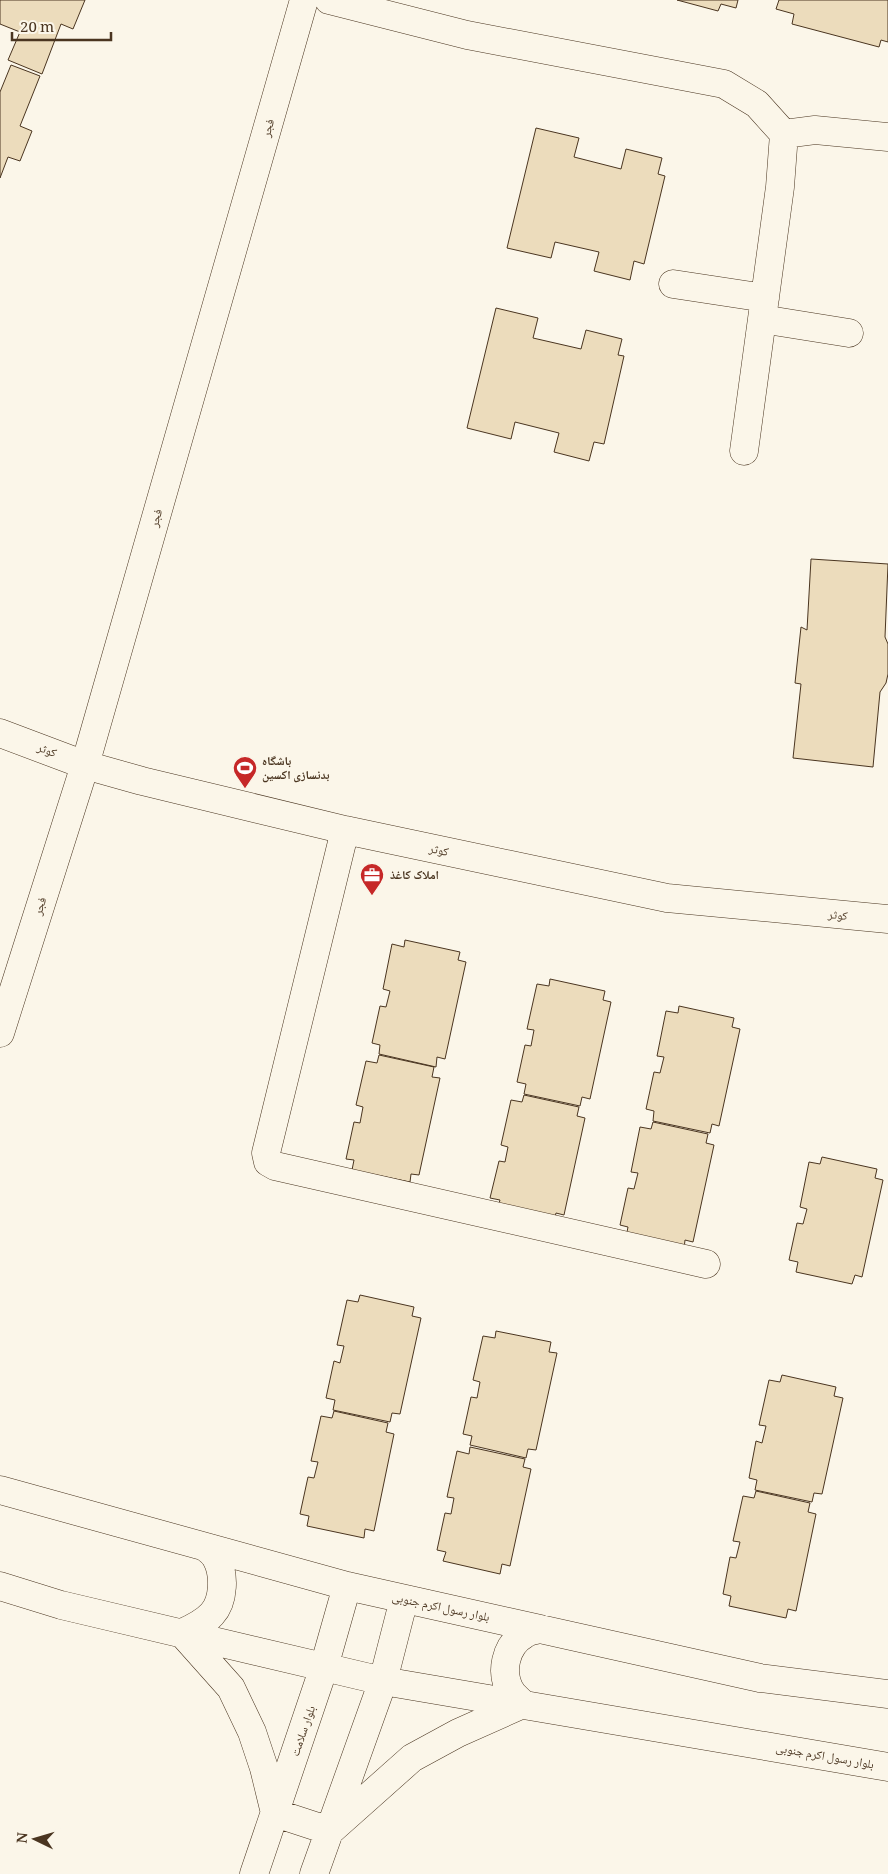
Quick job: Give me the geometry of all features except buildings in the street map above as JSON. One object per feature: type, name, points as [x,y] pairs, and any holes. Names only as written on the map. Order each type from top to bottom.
[{"type":"street","name":"فجر","points":[[0,1033],[85,765],[304,0]]},
{"type":"street","points":[[329,0],[467,35],[724,84],[757,104],[784,134],[780,186],[744,451]]},
{"type":"street","points":[[784,134],[816,130],[888,137]]},
{"type":"street","points":[[673,284],[849,333]]},
{"type":"street","name":"کوثر","points":[[0,733],[85,765],[142,781],[345,830],[666,898],[888,920]]},
{"type":"street","points":[[345,830],[266,1153],[268,1162],[285,1168],[706,1264]]},
{"type":"street","name":"بلوار رسول اکرم جنوبی","points":[[0,1490],[347,1586],[760,1678],[888,1694]]},
{"type":"street","points":[[205,1547],[216,1558],[222,1577],[220,1597],[213,1614],[200,1624],[182,1633],[231,1688],[252,1732],[264,1768],[275,1813],[330,1831]]},
{"type":"street","name":"بلوار رسول اکرم جنوبی","points":[[0,1586],[61,1605],[383,1681],[888,1767]]},
{"type":"street","name":"بلوار سلامت","points":[[254,1874],[324,1667],[347,1586]]},
{"type":"street","points":[[314,1874],[383,1681],[404,1599]]},
{"type":"street","points":[[330,1831],[412,1758],[458,1733],[523,1704],[512,1692],[505,1677],[506,1660],[512,1645],[525,1634],[540,1629]]},
{"type":"place","name":"باشگاه بدنسازی اکسین","points":[[245,789]]},
{"type":"place","name":"املاک کاغذ","points":[[372,896]]}]
